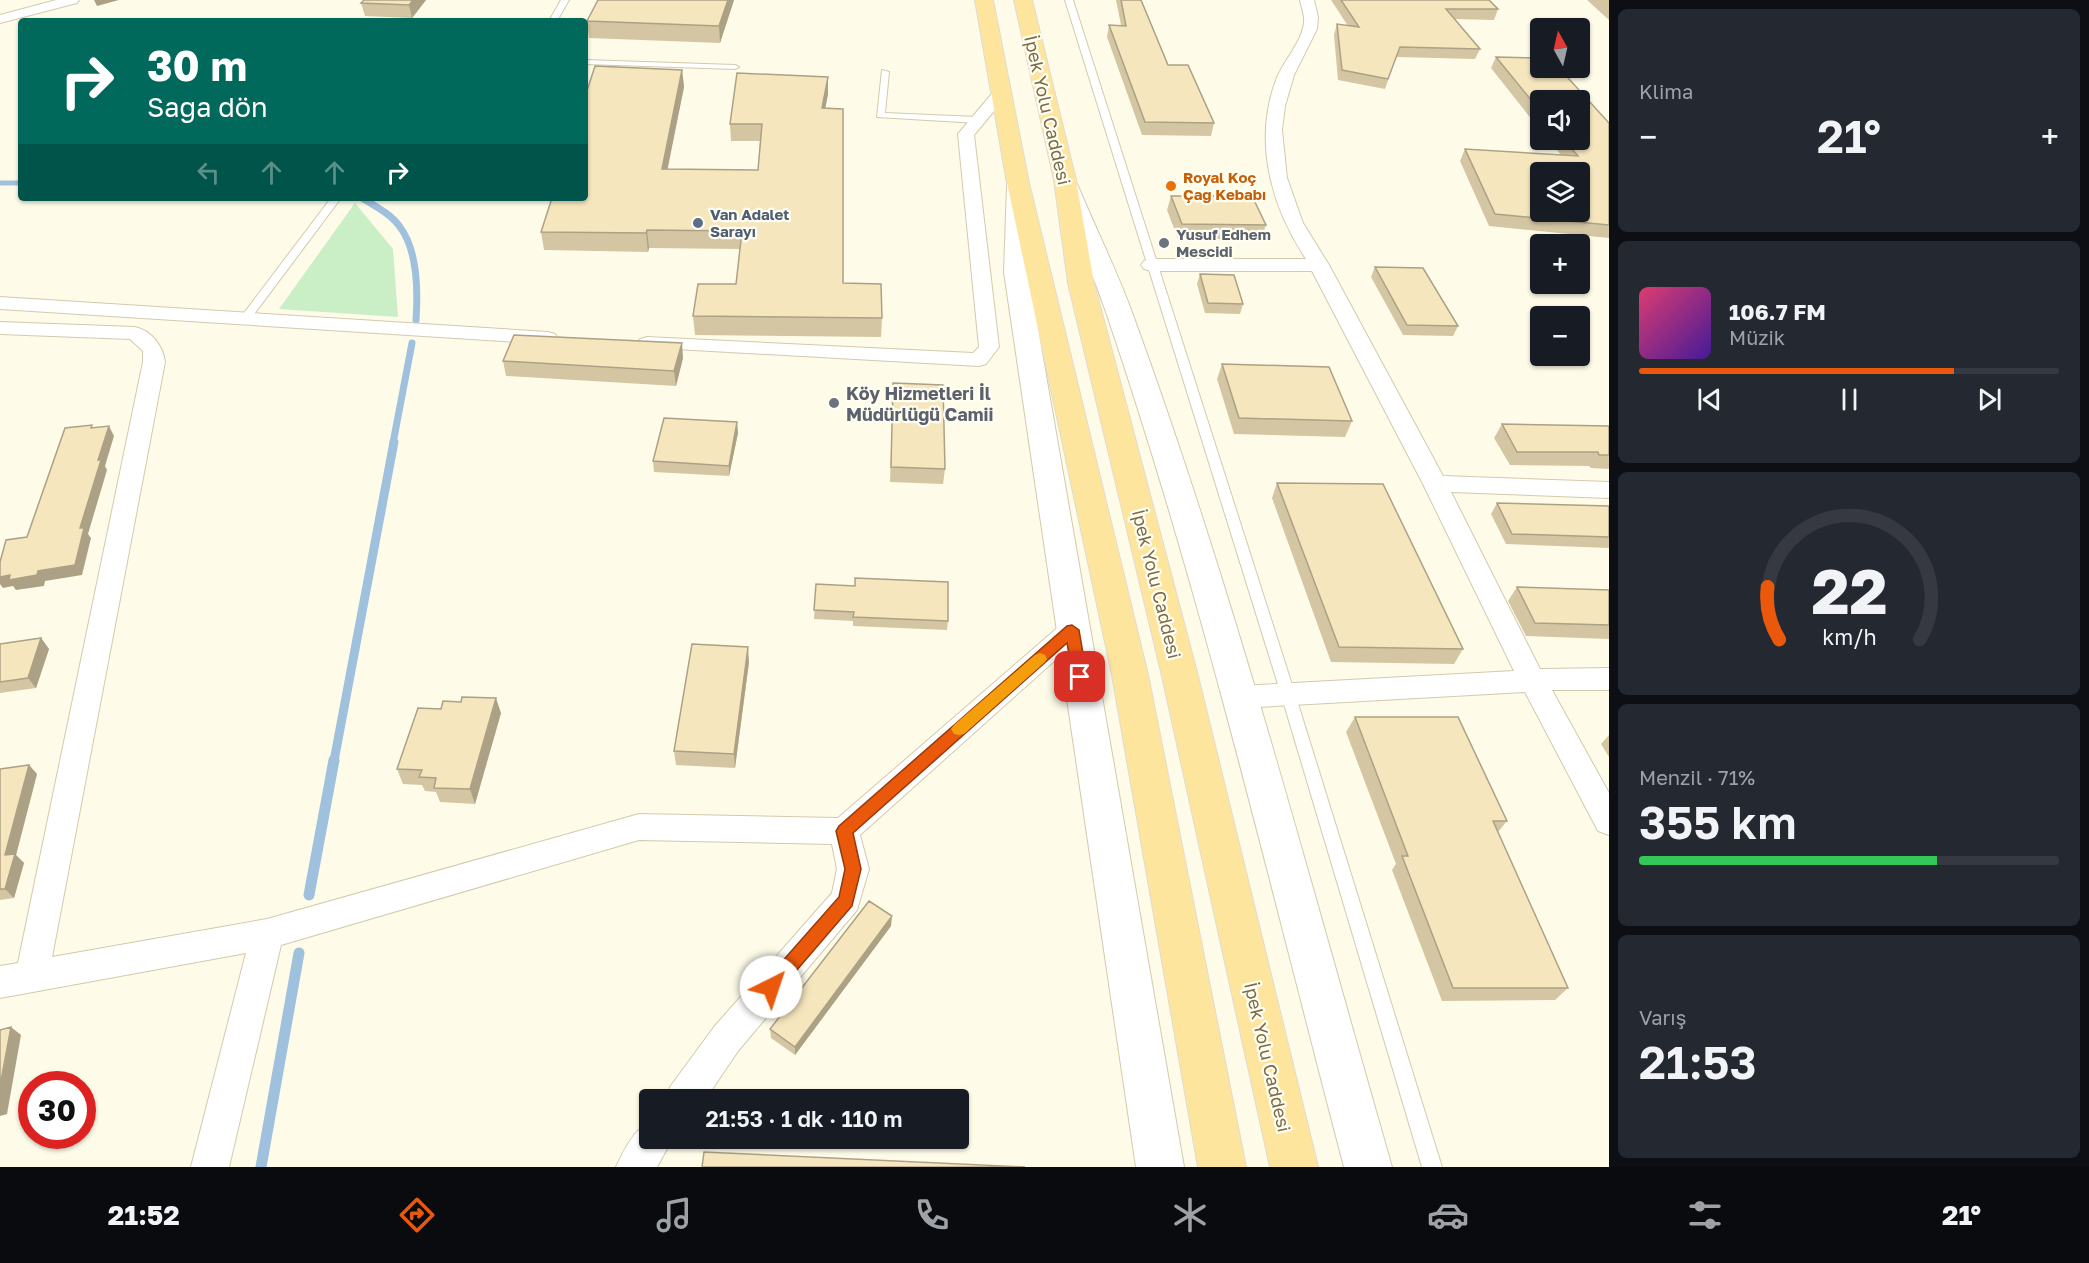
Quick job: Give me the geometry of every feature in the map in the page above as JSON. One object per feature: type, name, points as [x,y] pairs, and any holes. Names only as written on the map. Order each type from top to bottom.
[{"type":"highway","points":[[984,0],[1018,183],[1130,675],[1222,1167]]},
{"type":"highway","name":"İpek Yolu Caddesi","points":[[1023,0],[1065,180],[1081,283],[1180,676],[1294,1167]]},
{"type":"street","points":[[1307,0],[1311,23],[1283,82],[1273,133],[1275,171],[1309,252],[1319,265],[1435,484],[1532,680],[1609,822]]},
{"type":"street","points":[[0,20],[62,1]]},
{"type":"street","points":[[633,342],[979,360],[989,347],[966,134],[1001,93]]},
{"type":"street","points":[[1065,180],[1119,313],[1150,399],[1239,697],[1368,1167]]},
{"type":"street","points":[[1018,183],[1016,272],[1160,1167]]},
{"type":"street","points":[[1150,265],[1319,265]]},
{"type":"street","points":[[0,303],[562,339]]},
{"type":"street","points":[[0,328],[135,333],[153,350],[154,362],[32,976]]},
{"type":"street","points":[[1435,484],[1609,490]]},
{"type":"street","points":[[0,982],[267,934],[639,827],[844,831],[1072,630]]},
{"type":"street","points":[[1239,697],[1532,680],[1609,679]]},
{"type":"street","points":[[691,1089],[726,1039],[846,900],[853,869],[844,831]]},
{"type":"street","points":[[210,1167],[267,934]]},
{"type":"street","points":[[634,1167],[647,1149]]},
{"type":"lane","points":[[555,18],[565,0]]},
{"type":"lane","points":[[1069,0],[1150,265],[1288,694],[1432,1167]]},
{"type":"lane","points":[[588,62],[735,67]]},
{"type":"lane","points":[[885,72],[879,115],[978,120]]},
{"type":"lane","points":[[245,319],[334,201]]},
{"type":"green space","points":[[355,203],[393,249],[398,317],[279,309]]},
{"type":"building","points":[[364,0],[413,0],[409,5],[361,3]]},
{"type":"building","points":[[598,0],[728,0],[719,26],[588,21]]},
{"type":"building","points":[[1121,0],[1141,0],[1168,65],[1188,65],[1214,123],[1145,122],[1109,25],[1126,26]]},
{"type":"building","points":[[1341,0],[1489,0],[1498,9],[1446,9],[1480,49],[1400,47],[1388,79],[1342,70],[1337,24],[1359,27]]},
{"type":"building","points":[[1496,57],[1530,58],[1530,78],[1568,78],[1579,90],[1530,90],[1530,99]]},
{"type":"building","name":"Van Adalet Sarayı","points":[[595,66],[682,70],[662,169],[758,170],[762,124],[730,124],[737,73],[828,77],[822,108],[843,109],[843,283],[881,284],[882,318],[693,316],[698,284],[736,284],[742,231],[541,232],[551,201],[588,201],[588,88]]},
{"type":"building","points":[[1590,102],[1609,123],[1609,225],[1578,222],[1590,222],[1590,162],[1530,162],[1530,217],[1495,214],[1465,149],[1578,156],[1573,150],[1590,150]]},
{"type":"building","points":[[1171,196],[1252,196],[1266,225],[1182,224]]},
{"type":"building","points":[[1375,267],[1423,268],[1458,326],[1407,325]]},
{"type":"building","points":[[1200,274],[1234,275],[1243,304],[1208,303]]},
{"type":"building","points":[[514,335],[682,343],[674,371],[503,361]]},
{"type":"building","points":[[1222,364],[1329,367],[1352,421],[1239,418]]},
{"type":"building","points":[[893,383],[943,385],[945,469],[891,467]]},
{"type":"building","points":[[664,418],[737,422],[729,466],[653,461]]},
{"type":"building","points":[[1502,424],[1609,426],[1609,455],[1599,455],[1598,452],[1517,452]]},
{"type":"building","points":[[92,425],[91,428],[109,426],[80,528],[84,528],[75,565],[38,571],[37,575],[9,580],[10,575],[0,577],[0,562],[6,540],[27,537],[65,428]]},
{"type":"building","points":[[1277,483],[1383,484],[1463,649],[1339,647]]},
{"type":"building","points":[[1497,503],[1609,506],[1609,537],[1512,534]]},
{"type":"building","points":[[855,578],[948,582],[948,621],[853,617],[854,612],[814,610],[816,584],[855,586]]},
{"type":"building","points":[[1517,587],[1609,590],[1609,625],[1535,623]]},
{"type":"building","points":[[41,638],[28,678],[0,682],[0,644]]},
{"type":"building","points":[[692,644],[748,647],[734,754],[674,751]]},
{"type":"building","points":[[462,697],[496,698],[470,789],[434,788],[436,778],[419,777],[422,770],[397,769],[418,708],[441,709],[443,701],[461,702]]},
{"type":"building","points":[[1355,717],[1458,717],[1507,821],[1493,821],[1568,988],[1453,988],[1402,856],[1408,856]]},
{"type":"building","points":[[29,765],[5,855],[15,854],[5,889],[0,889],[0,769]]},
{"type":"building","points":[[869,901],[892,916],[795,1047],[770,1029]]},
{"type":"building","points":[[11,1027],[0,1086],[0,1030]]},
{"type":"building","points":[[704,1152],[1025,1167],[702,1167]]},
{"type":"waterway","points":[[0,183],[18,183]]},
{"type":"waterway","points":[[367,201],[392,218],[406,237],[416,272],[416,320]]},
{"type":"waterway","points":[[393,443],[412,343]]},
{"type":"waterway","points":[[334,761],[394,442]]},
{"type":"waterway","points":[[309,895],[334,760]]},
{"type":"waterway","points":[[261,1167],[299,953]]},
{"type":"slow traffic","points":[[959,729],[1040,659]]},
{"type":"place","name":"Royal Koç Çağ Kebabı","points":[[1171,186]]},
{"type":"place","name":"Van Adalet Sarayı","points":[[698,223]]},
{"type":"place","name":"Yusuf Edhem Mescidi","points":[[1164,243]]},
{"type":"place","name":"Köy Hizmetleri İl Müdürlüğü Camii","points":[[834,403]]},
{"type":"route","points":[[771,987],[846,900],[853,869],[844,831],[1072,630],[1080,677]]}]
